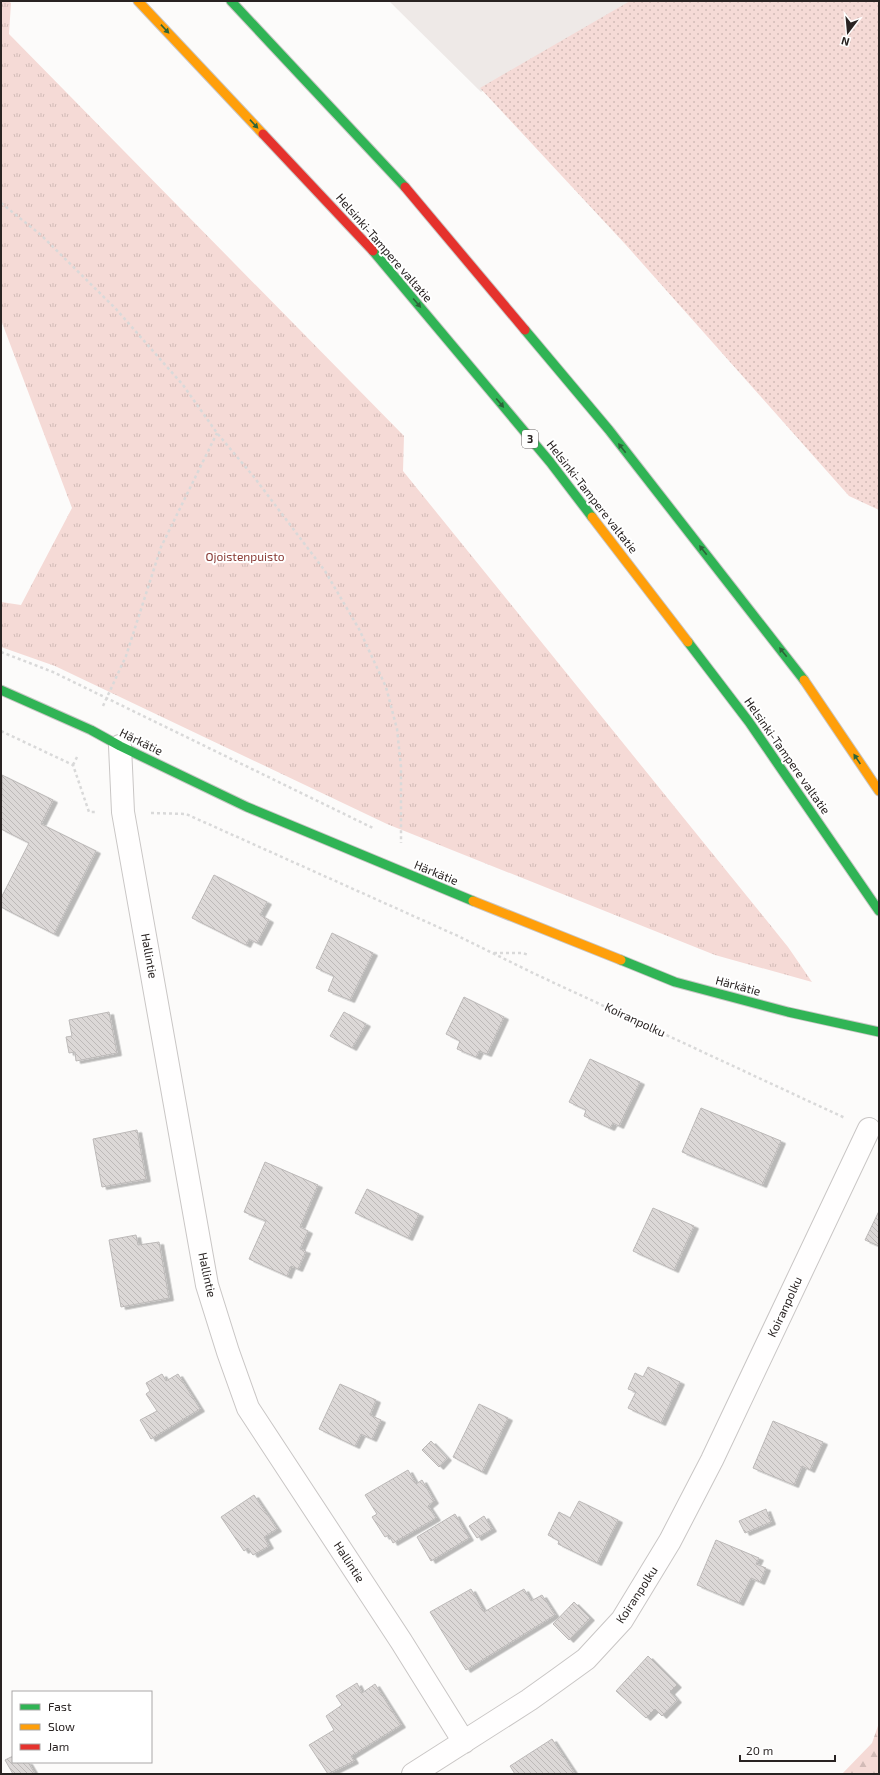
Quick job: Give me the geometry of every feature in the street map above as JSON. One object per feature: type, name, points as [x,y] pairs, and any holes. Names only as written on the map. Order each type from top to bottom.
[{"type":"main road","name":"Helsinki-Tampere valtatie","points":[[138,1],[368,245],[550,462],[750,722],[879,911]]},
{"type":"main road","points":[[231,1],[413,196],[608,430],[804,680],[879,791]]},
{"type":"main road","name":"Härkätie","points":[[1,690],[91,730],[120,746],[261,813],[389,867],[675,982],[788,1012],[879,1032]]},
{"type":"street","name":"Hallintie","points":[[120,746],[123,812],[207,1285],[240,1387],[248,1408],[402,1641],[464,1742]]},
{"type":"street","name":"Koiranpolku","points":[[413,1774],[529,1700],[586,1659],[622,1620],[670,1542],[712,1460],[869,1129]]},
{"type":"path","points":[[1,203],[41,235],[116,309],[183,385],[218,433],[254,477],[325,571],[359,629],[386,687],[397,729],[399,744],[401,767],[402,842]]},
{"type":"path","points":[[107,699],[126,656],[161,548],[218,433]]},
{"type":"path","points":[[1,652],[53,672],[381,832]]},
{"type":"path","name":"Koiranpolku","points":[[1,731],[73,765],[89,812],[186,814],[492,953],[869,1129]]},
{"type":"path","points":[[394,838],[409,845]]},
{"type":"shaded area","points":[[389,1],[638,1],[481,92]]},
{"type":"green space","name":"Ojoistenpuisto","points":[[1,1],[8,1],[11,3],[9,34],[404,436],[403,471],[788,947],[812,982],[715,955],[387,824],[55,666],[1,647],[1,602],[21,605],[72,508],[1,320]]},
{"type":"green space","points":[[630,1],[879,1],[879,510],[849,496],[626,245],[480,88]]},
{"type":"green space","points":[[879,1723],[879,1774],[842,1774],[872,1743]]},
{"type":"building","points":[[2,775],[53,800],[41,824],[96,851],[54,934],[1,907],[1,898],[29,843],[1,829]]},
{"type":"building","points":[[214,875],[267,902],[260,915],[269,920],[257,943],[249,939],[246,945],[192,918]]},
{"type":"building","points":[[332,933],[373,953],[350,1000],[328,991],[334,976],[316,968]]},
{"type":"building","points":[[464,997],[504,1017],[487,1054],[479,1051],[476,1057],[457,1049],[460,1041],[446,1034]]},
{"type":"building","points":[[109,1012],[117,1053],[76,1061],[75,1052],[69,1053],[66,1037],[72,1036],[69,1020]]},
{"type":"building","points":[[344,1012],[366,1024],[352,1048],[330,1036]]},
{"type":"building","points":[[590,1059],[640,1082],[619,1126],[613,1123],[610,1128],[584,1116],[586,1110],[569,1102]]},
{"type":"building","points":[[701,1108],[781,1141],[762,1185],[682,1152]]},
{"type":"building","points":[[137,1130],[146,1179],[102,1187],[93,1139]]},
{"type":"building","points":[[265,1162],[318,1185],[300,1227],[308,1231],[300,1249],[306,1251],[298,1269],[291,1266],[287,1276],[249,1259],[266,1221],[244,1212]]},
{"type":"building","points":[[367,1189],[419,1214],[408,1238],[355,1213]]},
{"type":"building","points":[[653,1208],[694,1226],[674,1270],[633,1251]]},
{"type":"building","points":[[879,1211],[879,1246],[865,1240]]},
{"type":"building","points":[[136,1235],[138,1245],[159,1242],[169,1298],[121,1307],[109,1240]]},
{"type":"building","points":[[648,1367],[680,1382],[661,1423],[628,1408],[636,1392],[628,1389],[635,1373],[643,1377]]},
{"type":"building","points":[[162,1374],[166,1381],[178,1374],[200,1409],[151,1439],[140,1420],[157,1411],[146,1394],[150,1391],[146,1383]]},
{"type":"building","points":[[340,1384],[376,1400],[370,1415],[381,1420],[372,1439],[361,1434],[355,1446],[319,1429]]},
{"type":"building","points":[[479,1404],[508,1418],[482,1472],[453,1457]]},
{"type":"building","points":[[773,1421],[823,1442],[810,1470],[802,1466],[794,1485],[753,1468]]},
{"type":"building","points":[[431,1441],[447,1458],[439,1467],[422,1450]]},
{"type":"building","points":[[408,1470],[416,1484],[422,1480],[434,1501],[428,1506],[436,1518],[393,1543],[389,1535],[385,1537],[372,1517],[377,1514],[365,1495]]},
{"type":"building","points":[[254,1495],[277,1529],[264,1537],[269,1546],[253,1555],[248,1548],[244,1551],[221,1517]]},
{"type":"building","points":[[579,1501],[618,1520],[597,1563],[558,1544],[559,1541],[548,1535],[559,1512],[570,1518]]},
{"type":"building","points":[[766,1509],[771,1522],[745,1533],[739,1521]]},
{"type":"building","points":[[455,1514],[469,1538],[431,1561],[417,1537]]},
{"type":"building","points":[[484,1516],[492,1529],[477,1538],[469,1526]]},
{"type":"building","points":[[716,1540],[759,1558],[756,1564],[766,1568],[760,1582],[751,1578],[739,1603],[697,1585]]},
{"type":"building","points":[[471,1589],[484,1612],[524,1589],[531,1601],[542,1595],[555,1615],[466,1670],[430,1612]]},
{"type":"building","points":[[574,1602],[590,1618],[569,1640],[553,1624]]},
{"type":"building","points":[[648,1656],[677,1685],[670,1692],[677,1700],[662,1716],[655,1709],[646,1718],[616,1691]]},
{"type":"building","points":[[357,1683],[362,1693],[375,1684],[401,1725],[351,1756],[354,1761],[328,1774],[309,1745],[334,1730],[326,1716],[342,1705],[336,1696]]},
{"type":"building","points":[[552,1739],[575,1774],[515,1774],[510,1766]]},
{"type":"building","points":[[12,1756],[12,1763],[29,1763],[35,1774],[13,1774],[5,1760]]},
{"type":"traffic: fast","points":[[231,1],[405,187]]},
{"type":"traffic: fast","points":[[373,251],[550,462],[592,517]]},
{"type":"traffic: fast","points":[[525,330],[609,430],[804,680]]},
{"type":"traffic: fast","points":[[688,642],[749,722],[879,911]]},
{"type":"traffic: fast","points":[[1,690],[91,730],[120,746],[247,807],[473,901]]},
{"type":"traffic: fast","points":[[621,960],[675,982],[788,1012],[879,1032]]},
{"type":"traffic: slow","points":[[138,1],[263,134]]},
{"type":"traffic: slow","points":[[592,517],[688,642]]},
{"type":"traffic: slow","points":[[804,680],[879,791]]},
{"type":"traffic: slow","points":[[473,901],[621,960]]},
{"type":"traffic: jam","points":[[263,134],[373,251]]},
{"type":"traffic: jam","points":[[405,187],[525,330]]}]
